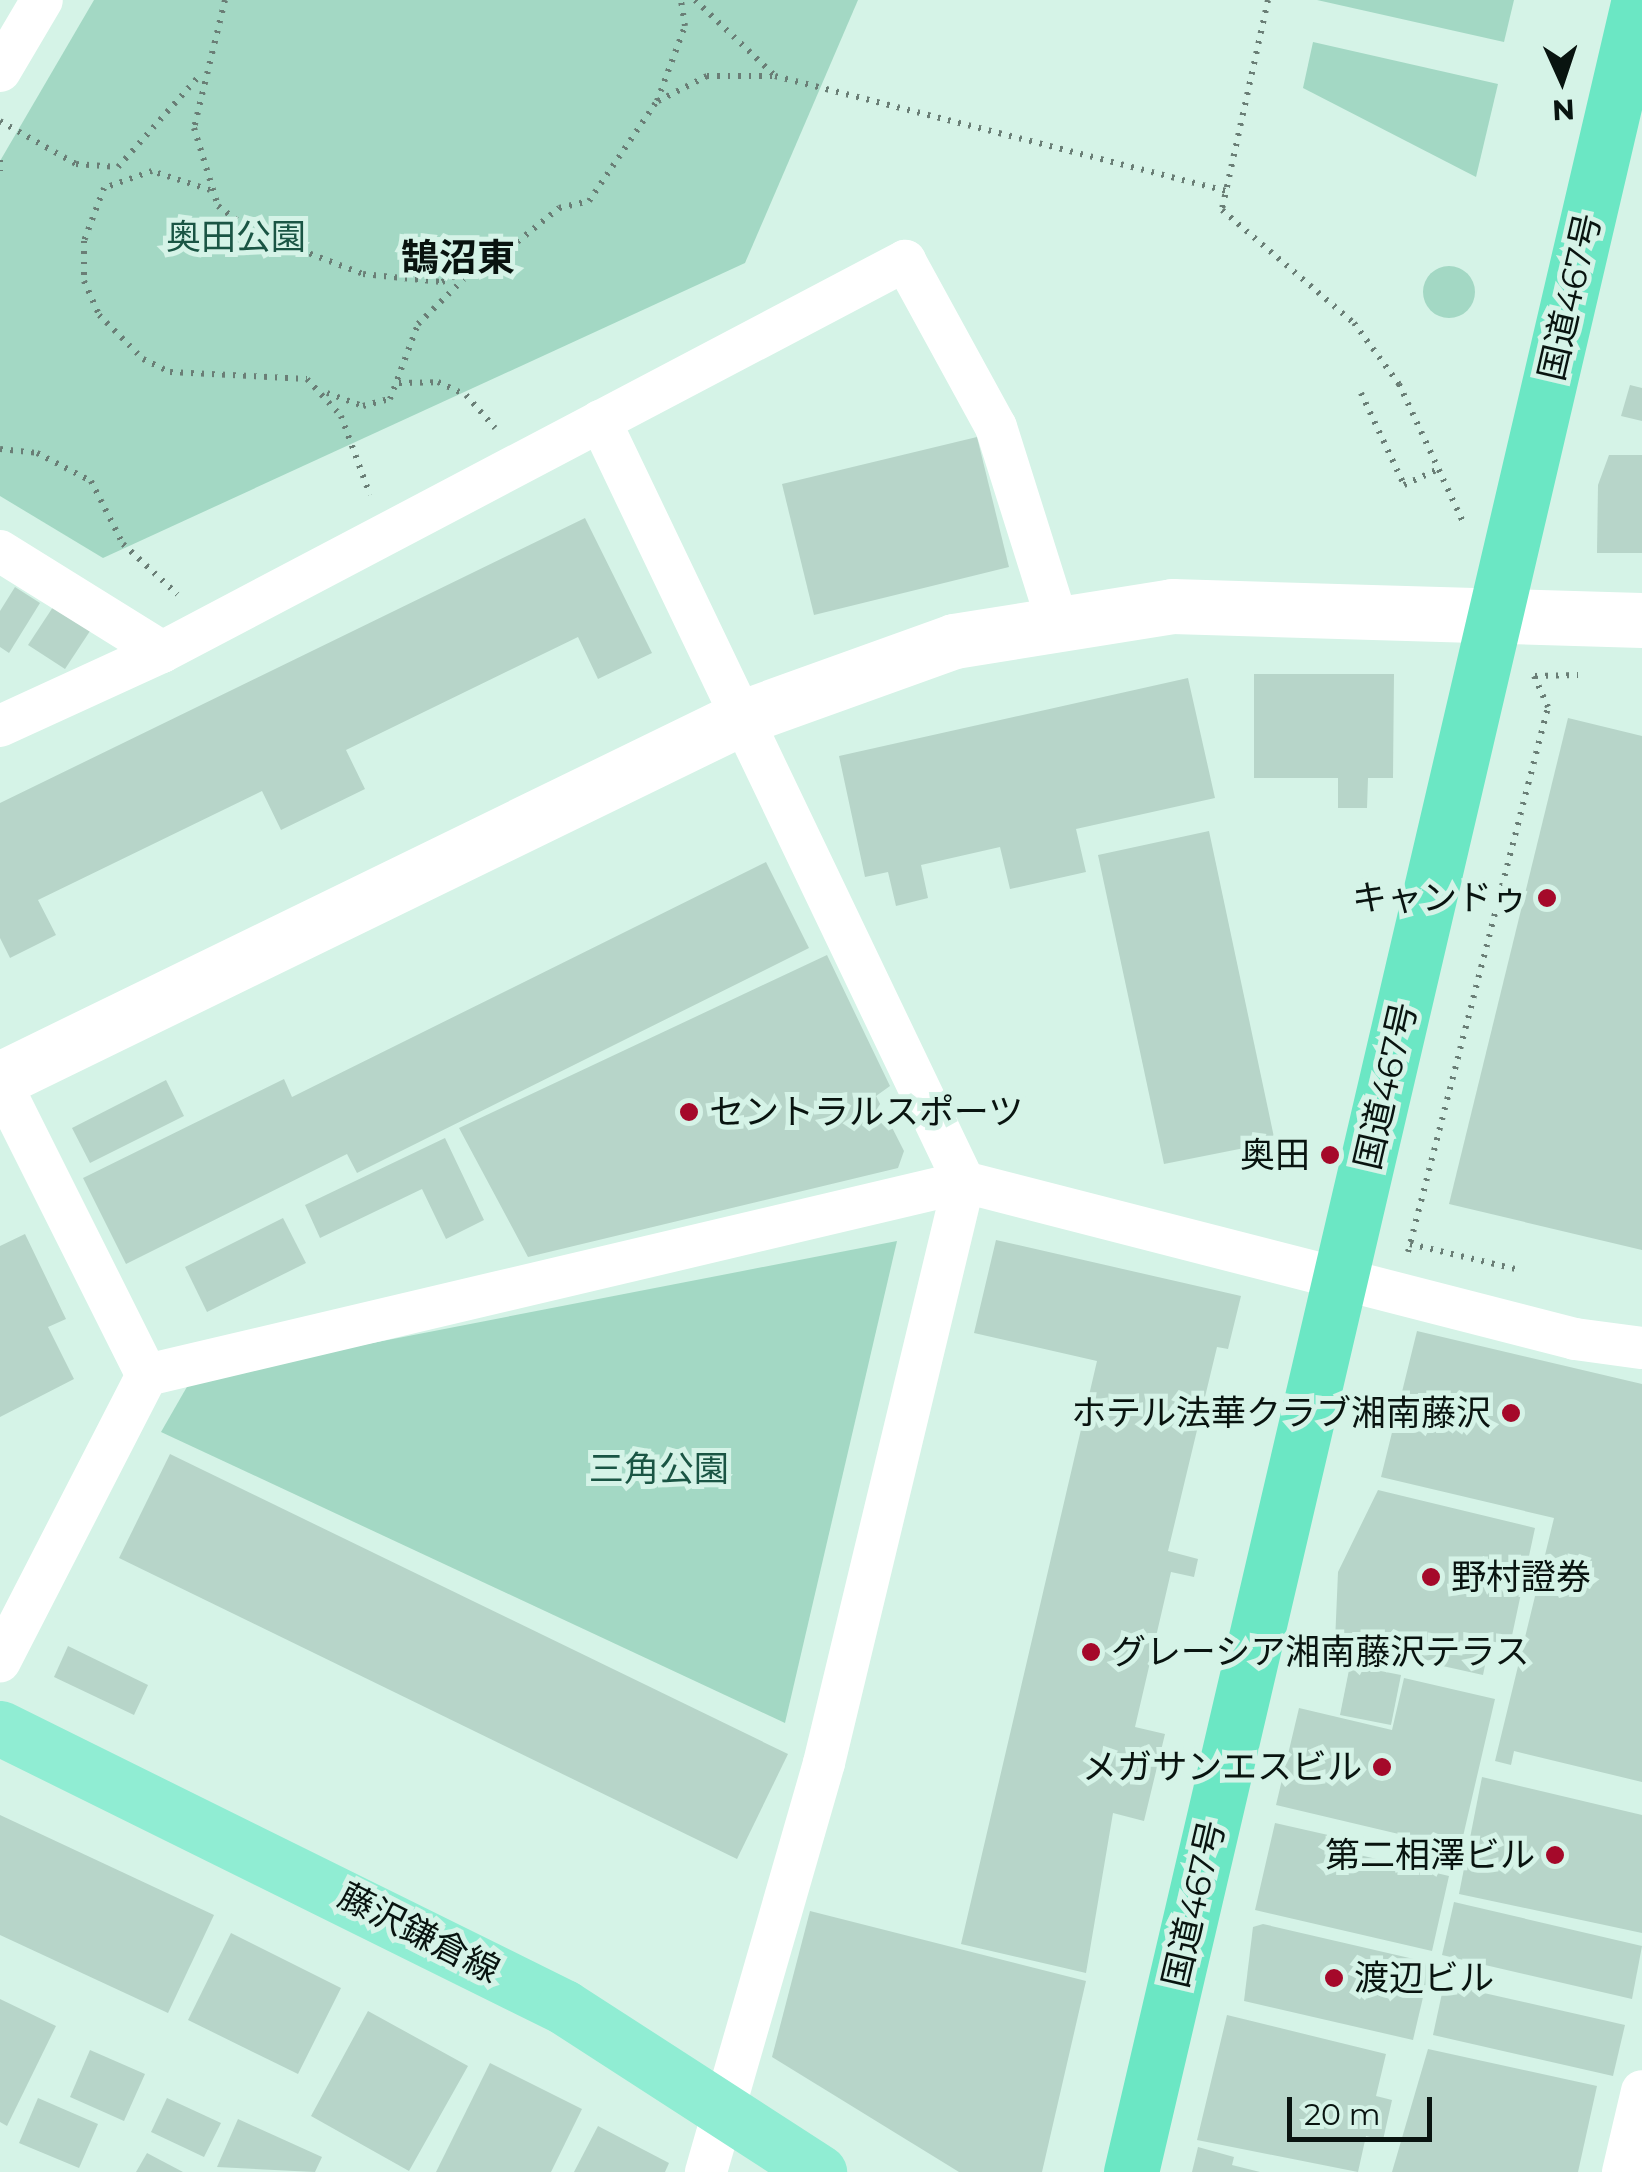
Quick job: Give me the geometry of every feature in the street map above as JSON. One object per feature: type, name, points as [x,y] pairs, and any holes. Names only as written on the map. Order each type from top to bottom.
[{"type":"highway","name":"国道467号","points":[[1131,2172],[1496,615],[1629,100],[1639,0]]},
{"type":"main road","name":"藤沢鎌倉線","points":[[0,1728],[547,1999],[820,2172]]},
{"type":"street","points":[[0,71],[42,0]]},
{"type":"street","points":[[0,726],[162,652],[905,261],[996,427],[1057,621]]},
{"type":"street","points":[[600,422],[964,1182],[824,1762],[706,2172]]},
{"type":"street","points":[[0,551],[162,652]]},
{"type":"street","points":[[147,1375],[0,1080],[743,717],[935,647],[1057,621],[1172,606],[1642,620]]},
{"type":"street","points":[[0,1661],[147,1375],[964,1182],[1342,1280],[1642,1348]]},
{"type":"street","points":[[1631,2163],[1642,2091]]},
{"type":"path","points":[[211,191],[194,128],[202,73],[225,0]]},
{"type":"path","points":[[468,275],[442,282],[363,274],[251,231],[211,191],[152,172],[104,188],[84,241],[84,281],[99,316],[143,360],[198,380],[284,372],[325,393],[376,406],[399,383],[418,324],[468,275],[559,208],[589,201],[657,101],[685,26],[682,0]]},
{"type":"path","points":[[695,0],[775,76]]},
{"type":"path","points":[[0,121],[76,164],[118,167],[202,73]]},
{"type":"path","points":[[657,101],[707,76],[775,76],[1226,192]]},
{"type":"path","points":[[0,160],[0,171]]},
{"type":"path","points":[[399,383],[438,382],[466,395],[524,461]]},
{"type":"path","points":[[325,393],[354,439],[383,536]]},
{"type":"path","points":[[1361,393],[1404,485],[1438,469]]},
{"type":"path","points":[[0,449],[37,452],[91,482],[123,544],[209,627]]},
{"type":"path","points":[[1410,1244],[1516,1270]]},
{"type":"green space","name":"奥田公園","points":[[94,0],[858,0],[745,263],[103,558],[0,496],[0,161]]},
{"type":"green space","points":[[1317,0],[1514,0],[1504,42]]},
{"type":"green space","points":[[1313,42],[1498,84],[1476,177],[1303,88]]},
{"type":"green space","points":[[1449,266],[1467,274],[1475,292],[1467,310],[1449,318],[1431,310],[1423,292],[1431,274]]},
{"type":"green space","name":"三角公園","points":[[897,1241],[785,1723],[161,1432],[192,1378]]},
{"type":"building","points":[[1630,385],[1642,388],[1642,421],[1621,416]]},
{"type":"building","points":[[977,437],[1009,567],[814,615],[782,484]]},
{"type":"building","points":[[1609,455],[1642,455],[1642,553],[1597,553],[1598,485]]},
{"type":"building","points":[[585,518],[652,653],[598,679],[578,637],[346,750],[365,789],[281,830],[262,791],[38,900],[56,935],[10,958],[0,938],[0,803]]},
{"type":"building","points":[[15,587],[40,603],[9,653],[0,647],[0,611]]},
{"type":"building","points":[[55,604],[92,628],[65,669],[28,645]]},
{"type":"building","points":[[1254,674],[1394,674],[1393,778],[1368,778],[1367,808],[1338,808],[1338,778],[1254,778]]},
{"type":"building","points":[[1188,678],[1215,798],[1076,829],[1086,872],[1010,889],[1000,847],[921,865],[928,898],[896,906],[888,872],[865,877],[839,756]]},
{"type":"building","points":[[1568,718],[1642,736],[1642,1250],[1449,1204]]},
{"type":"building","points":[[1209,831],[1275,1142],[1164,1164],[1098,855]]},
{"type":"building","points":[[766,862],[809,948],[357,1173],[347,1154],[126,1264],[83,1178],[284,1079],[292,1097]]},
{"type":"building","name":"セントラルスポーツ","points":[[827,955],[890,1086],[876,1096],[904,1151],[898,1168],[528,1257],[459,1128]]},
{"type":"building","points":[[166,1080],[184,1116],[90,1163],[72,1128]]},
{"type":"building","points":[[445,1138],[484,1220],[446,1239],[422,1189],[320,1238],[305,1205]]},
{"type":"building","points":[[283,1218],[306,1263],[207,1312],[185,1267]]},
{"type":"building","points":[[25,1234],[66,1319],[48,1327],[74,1379],[0,1417],[0,1246]]},
{"type":"building","name":"グレーシア湘南藤沢テラス","points":[[996,1240],[1241,1296],[1228,1349],[1217,1347],[1168,1551],[1198,1559],[1194,1577],[1171,1572],[1135,1727],[1165,1734],[1144,1821],[1113,1813],[1086,1973],[961,1944],[1097,1361],[974,1333]]},
{"type":"building","points":[[1417,1331],[1642,1384],[1642,1782],[1514,1751],[1511,1765],[1495,1761],[1554,1518],[1381,1477]]},
{"type":"building","points":[[170,1454],[788,1754],[737,1859],[119,1558]]},
{"type":"building","points":[[1378,1490],[1535,1528],[1510,1645],[1490,1641],[1483,1675],[1335,1642],[1338,1572]]},
{"type":"building","points":[[68,1646],[148,1685],[134,1715],[54,1677]]},
{"type":"building","points":[[1350,1665],[1401,1675],[1391,1725],[1340,1715]]},
{"type":"building","name":"メガサンエスビル","points":[[1404,1678],[1495,1699],[1458,1858],[1439,1853],[1441,1844],[1276,1805],[1299,1708],[1392,1730]]},
{"type":"building","name":"第二相澤ビル","points":[[1482,1777],[1642,1815],[1642,1933],[1459,1894]]},
{"type":"building","points":[[0,1815],[214,1915],[168,2013],[0,1935]]},
{"type":"building","points":[[1275,1823],[1337,1837],[1334,1849],[1449,1876],[1432,1951],[1255,1910]]},
{"type":"building","points":[[1454,1902],[1642,1946],[1632,1999],[1442,1955]]},
{"type":"building","points":[[810,1911],[1086,1981],[1042,2172],[959,2172],[772,2057]]},
{"type":"building","name":"渡辺ビル","points":[[1263,1924],[1431,1963],[1413,2040],[1244,2001],[1253,1927]]},
{"type":"building","points":[[231,1933],[341,1988],[298,2074],[188,2020]]},
{"type":"building","points":[[1444,1984],[1625,2025],[1613,2076],[1433,2035]]},
{"type":"building","points":[[0,1999],[56,2026],[7,2126],[0,2122]]},
{"type":"building","points":[[368,2011],[468,2066],[409,2171],[311,2116]]},
{"type":"building","points":[[1227,2015],[1386,2054],[1376,2096],[1392,2100],[1383,2140],[1366,2136],[1358,2172],[1197,2140]]},
{"type":"building","points":[[1428,2049],[1597,2086],[1578,2172],[1392,2172]]},
{"type":"building","points":[[90,2050],[145,2074],[124,2121],[70,2097]]},
{"type":"building","points":[[490,2063],[582,2109],[551,2172],[436,2172]]},
{"type":"building","points":[[38,2098],[98,2124],[79,2168],[19,2143]]},
{"type":"building","points":[[167,2098],[221,2123],[204,2157],[151,2132]]},
{"type":"building","points":[[238,2119],[322,2157],[315,2172],[217,2167]]},
{"type":"building","points":[[598,2126],[669,2163],[665,2172],[574,2172]]},
{"type":"building","points":[[1198,2147],[1234,2157],[1232,2165],[1260,2172],[1192,2172]]},
{"type":"building","points":[[147,2153],[183,2172],[136,2172]]},
{"type":"place","name":"キャンドゥ","points":[[1547,898]]},
{"type":"place","name":"セントラルスポーツ","points":[[689,1112]]},
{"type":"place","name":"奥田","points":[[1330,1155]]},
{"type":"place","name":"ホテル法華クラブ湘南藤沢","points":[[1511,1413]]},
{"type":"place","name":"野村證券","points":[[1431,1577]]},
{"type":"place","name":"グレーシア湘南藤沢テラス","points":[[1091,1652]]},
{"type":"place","name":"メガサンエスビル","points":[[1382,1767]]},
{"type":"place","name":"第二相澤ビル","points":[[1555,1855]]},
{"type":"place","name":"渡辺ビル","points":[[1334,1978]]},
{"type":"district","name":"鵠沼東","points":[[458,258]]}]
